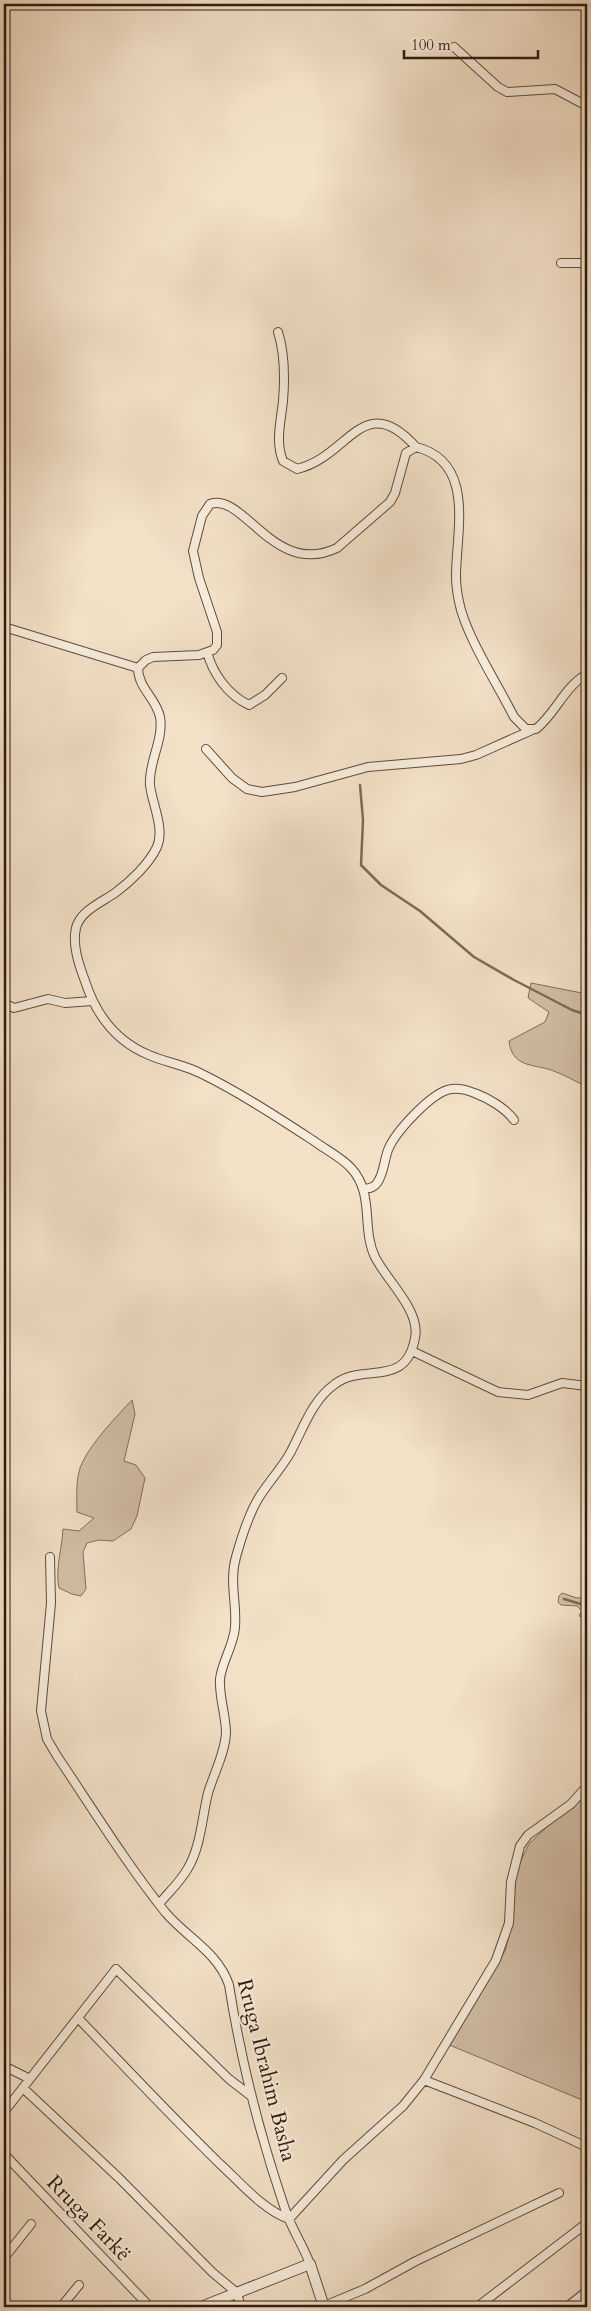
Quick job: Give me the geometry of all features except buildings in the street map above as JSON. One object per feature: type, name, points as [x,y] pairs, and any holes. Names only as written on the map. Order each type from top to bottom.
[{"type":"street","points":[[454,47],[492,82],[508,92],[555,88],[587,106]]},
{"type":"street","points":[[561,263],[587,264]]},
{"type":"street","points":[[278,332],[284,359],[283,396],[278,443],[283,461],[297,469],[304,467],[334,449],[359,430],[377,422],[395,428],[416,447],[434,454],[442,462],[456,487],[459,500],[456,579],[462,612],[514,717],[526,729],[532,730]]},
{"type":"street","points":[[138,668],[153,657],[213,650],[218,639],[199,578],[193,551],[202,516],[210,504],[220,503],[234,509],[269,540],[283,548],[309,554],[329,552],[337,548],[390,502],[395,494],[406,453],[416,447]]},
{"type":"street","points":[[4,627],[138,668]]},
{"type":"street","points":[[207,652],[218,678],[244,702],[249,704],[265,695],[282,678]]},
{"type":"street","points":[[138,668],[141,683],[160,714],[159,737],[150,778],[158,840],[157,846],[130,880],[87,911],[77,923],[75,938],[79,961],[92,1001],[107,1025],[133,1046],[148,1055],[198,1072],[288,1124],[349,1166],[364,1189],[370,1244],[375,1256],[415,1320],[416,1338],[407,1359],[392,1370],[345,1378],[326,1392],[315,1405],[288,1456],[255,1504],[235,1560],[232,1576],[235,1627],[222,1667],[220,1681],[226,1728],[225,1741],[209,1790],[194,1855],[186,1871],[159,1904]]},
{"type":"street","points":[[206,749],[232,778],[247,789],[262,792],[295,787],[368,767],[461,759],[493,748],[541,725],[571,686],[587,674]]},
{"type":"street","points":[[4,1003],[14,1008],[48,999],[65,1003],[92,1001]]},
{"type":"street","points":[[364,1189],[371,1188],[379,1180],[388,1150],[396,1134],[408,1121],[446,1090],[458,1088],[487,1098],[511,1115],[514,1120]]},
{"type":"street","points":[[412,1351],[498,1392],[528,1395],[562,1382],[587,1386]]},
{"type":"street","name":"Rruga Ibrahim Basha","points":[[50,1557],[51,1604],[42,1695],[43,1726],[56,1756],[159,1904],[175,1922],[209,1952],[224,1970],[229,1985],[251,2096],[289,2218],[310,2264]]},
{"type":"street","points":[[78,2018],[230,2174],[273,2211],[289,2218],[343,2160],[403,2106],[424,2080],[496,1960],[504,1941],[509,1923],[511,1882],[520,1846],[528,1835],[571,1804],[587,1786]]},
{"type":"street","points":[[4,2112],[116,1969],[229,2080],[251,2096]]},
{"type":"street","points":[[4,2066],[30,2079]]},
{"type":"street","points":[[424,2080],[534,2123],[587,2147]]},
{"type":"street","points":[[23,2088],[119,2178],[212,2272],[236,2293],[241,2307]]},
{"type":"street","name":"Rruga Farkë","points":[[4,2154],[150,2307]]},
{"type":"street","points":[[201,2307],[310,2264],[324,2306],[365,2289],[424,2257],[559,2194]]},
{"type":"street","points":[[481,2304],[587,2222]]},
{"type":"street","points":[[4,2258],[31,2224]]},
{"type":"street","points":[[61,2307],[79,2285]]},
{"type":"street","points":[[567,2307],[587,2291]]},
{"type":"shaded area","points":[[531,983],[587,994],[587,1087],[551,1070],[524,1063],[514,1056],[509,1041],[545,1022],[549,1012],[528,998]]},
{"type":"shaded area","points":[[132,1400],[135,1414],[124,1461],[136,1465],[145,1478],[137,1516],[131,1529],[113,1541],[99,1540],[87,1543],[83,1552],[86,1589],[81,1596],[72,1594],[59,1588],[58,1581],[63,1529],[79,1531],[94,1518],[77,1512],[77,1486],[80,1467],[99,1437]]},
{"type":"shaded area","points":[[562,1593],[577,1598],[586,1597],[587,1618],[579,1616],[582,1611],[577,1606],[561,1605],[558,1602],[559,1596]]},
{"type":"shaded area","points":[[587,1788],[587,2102],[447,2044],[505,1951],[513,1921],[516,1871],[529,1844]]},
{"type":"waterway","points":[[360,785],[363,820],[361,865],[381,885],[420,911],[474,957],[572,1010],[587,1015]]},
{"type":"waterway","points":[[564,1599],[587,1606]]}]
